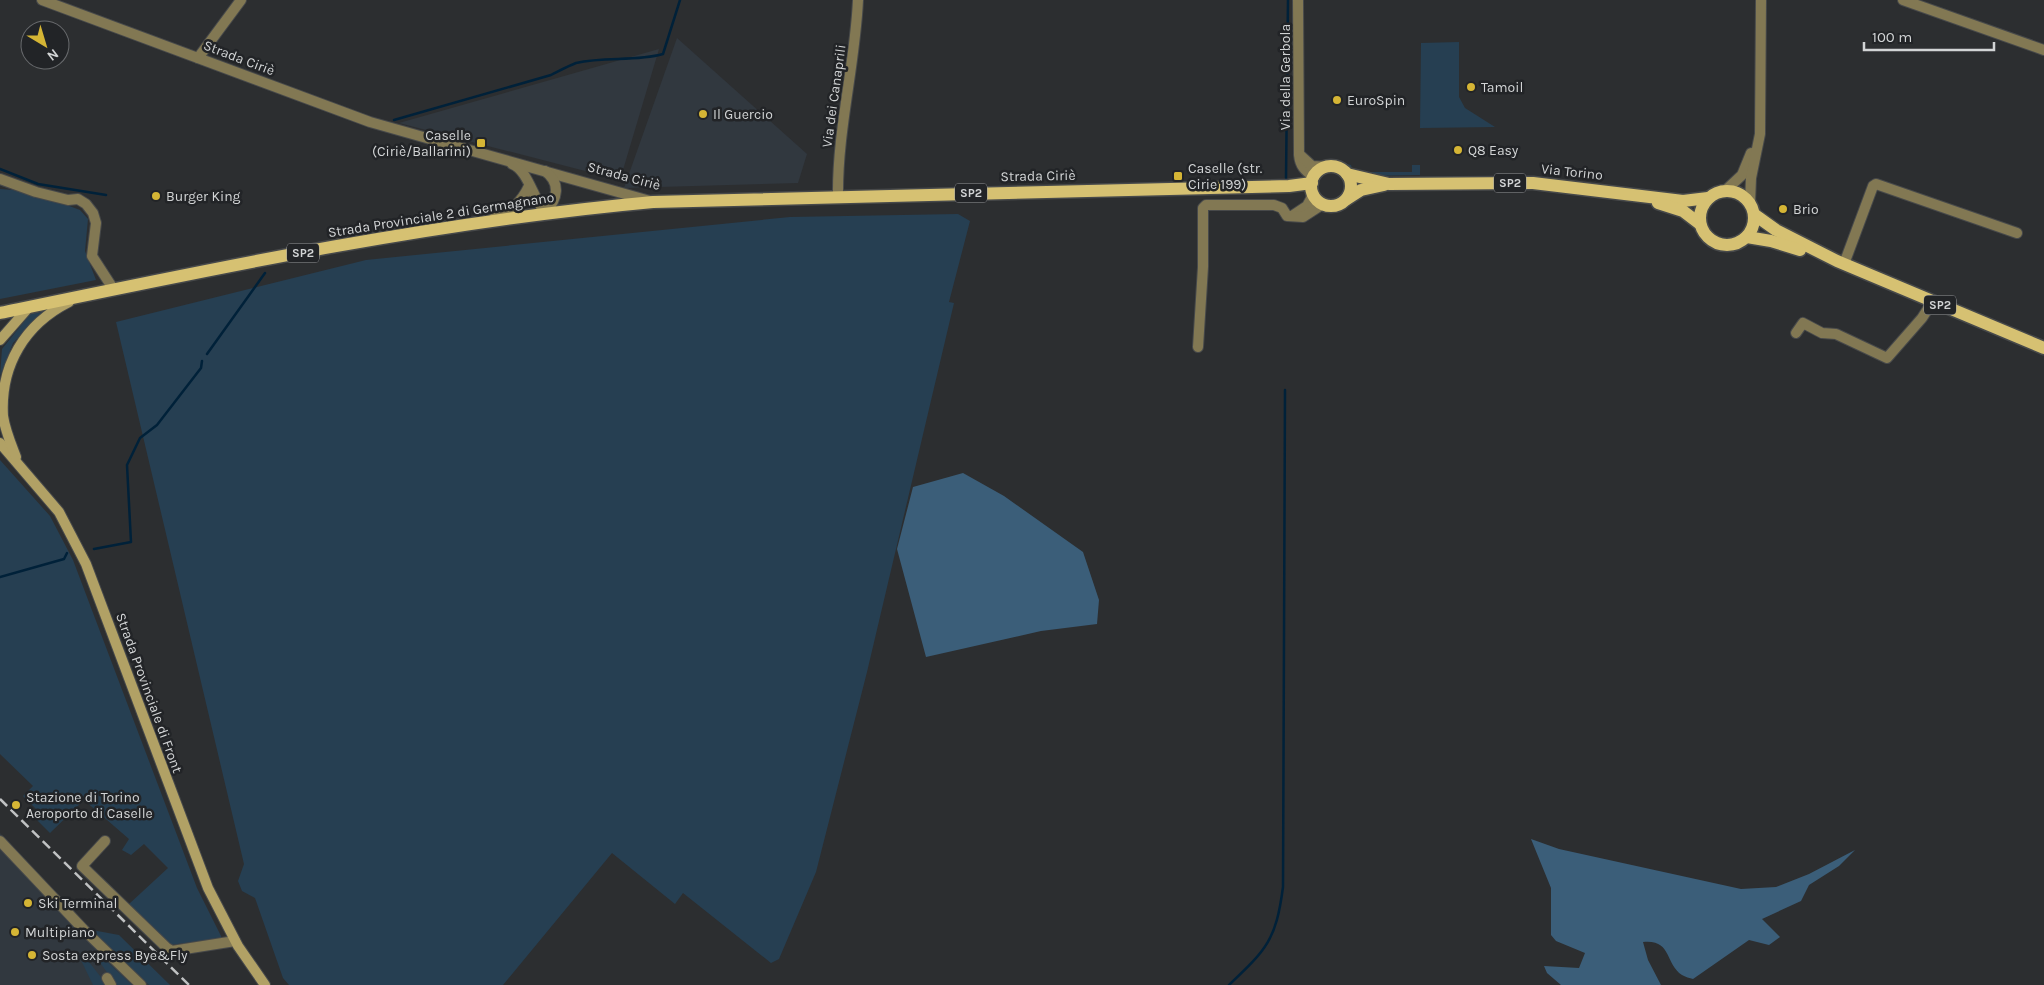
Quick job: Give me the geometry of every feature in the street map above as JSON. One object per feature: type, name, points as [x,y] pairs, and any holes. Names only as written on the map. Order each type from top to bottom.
[{"type":"main road","points":[[1330,167],[1342,170],[1347,174],[1351,186],[1347,198],[1336,206],[1315,190],[1323,168],[1330,167]]},
{"type":"main road","name":"Via Torino","points":[[1347,174],[1389,184]]},
{"type":"main road","name":"Via Torino","points":[[1347,198],[1361,190],[1389,184],[1533,182],[1683,200],[1708,198]]},
{"type":"main road","name":"Strada Ciriè","points":[[653,202],[1289,186],[1315,190]]},
{"type":"main road","points":[[1752,209],[1754,223],[1746,237],[1732,245],[1723,245],[1708,238],[1700,224],[1702,206],[1708,198],[1713,194],[1726,190],[1736,192],[1776,230],[1840,262]]},
{"type":"main road","name":"Via Torino","points":[[1631,194],[1683,212],[1700,224]]},
{"type":"main road","name":"Strada Provinciale 2 di Germagnano","points":[[0,313],[114,290],[166,277],[482,222],[545,212],[653,202]]},
{"type":"main road","points":[[1746,237],[1771,241],[1840,262]]},
{"type":"main road","name":"SP2","points":[[1840,262],[2044,348]]},
{"type":"main road","points":[[19,465],[3,417],[2,388],[8,364],[17,346],[33,326],[53,310],[78,297]]},
{"type":"main road","points":[[0,340],[29,307]]},
{"type":"main road","points":[[0,443],[19,465]]},
{"type":"main road","points":[[0,449],[19,465]]},
{"type":"main road","name":"Strada Provinciale di Front","points":[[19,465],[59,512],[86,564],[208,888],[236,941],[266,985]]},
{"type":"street","name":"Strada Ciriè","points":[[42,0],[382,126],[542,169],[653,202]]},
{"type":"street","points":[[198,58],[242,0]]},
{"type":"street","name":"Via dei Canaprili","points":[[838,197],[838,171],[856,43],[858,0]]},
{"type":"street","name":"Via della Gerbola","points":[[1298,0],[1299,155]]},
{"type":"street","points":[[1752,209],[1751,178],[1760,134],[1761,0]]},
{"type":"street","points":[[1903,0],[2044,50]]},
{"type":"street","points":[[1726,190],[1742,175],[1760,134]]},
{"type":"street","points":[[490,155],[517,166],[523,172],[545,212],[556,198],[557,188],[554,180],[542,169]]},
{"type":"street","points":[[1299,155],[1312,166],[1330,167]]},
{"type":"street","points":[[1198,347],[1203,267],[1203,208],[1206,205],[1274,205],[1282,208],[1287,216],[1292,216],[1307,206],[1315,190],[1300,162],[1299,155]]},
{"type":"street","points":[[0,179],[36,192],[68,200],[78,199],[86,204],[93,213],[96,223],[92,256],[114,290]]},
{"type":"street","points":[[1840,262],[1873,186],[1876,184],[2016,233]]},
{"type":"street","points":[[482,222],[510,211],[519,203],[529,186]]},
{"type":"street","points":[[1796,333],[1803,323],[1822,333],[1836,334],[1887,358],[1922,318],[1933,301]]},
{"type":"street","points":[[0,841],[84,930],[141,985]]},
{"type":"street","points":[[105,841],[82,866],[167,948],[172,951],[236,941]]},
{"type":"shaded area","points":[[677,38],[807,154],[798,183],[624,188]]},
{"type":"shaded area","points":[[1459,42],[1459,97],[1465,108],[1495,127],[1420,128],[1421,43]]},
{"type":"shaded area","points":[[659,49],[620,180],[399,123]]},
{"type":"shaded area","points":[[1340,162],[1351,165],[1353,172],[1412,172],[1412,165],[1420,165],[1420,175],[1360,176],[1347,170]]},
{"type":"shaded area","points":[[0,189],[13,190],[80,210],[88,219],[85,251],[96,280],[0,299]]},
{"type":"shaded area","points":[[958,214],[970,221],[949,302],[954,303],[867,672],[816,872],[779,959],[771,963],[683,893],[675,904],[612,853],[503,985],[289,985],[283,978],[255,898],[242,891],[238,881],[244,864],[116,322],[366,260],[790,217]]},
{"type":"shaded area","points":[[43,312],[13,343],[0,376],[2,349],[31,313]]},
{"type":"shaded area","points":[[0,460],[50,516],[73,560],[197,888],[222,938],[170,945],[129,904],[168,868],[144,844],[131,855],[122,850],[129,839],[84,800],[50,833],[35,818],[40,813],[23,796],[33,786],[0,754]]},
{"type":"shaded area","points":[[963,473],[1004,496],[1083,552],[1099,600],[1097,624],[1041,631],[926,657],[897,549],[913,487]]},
{"type":"shaded area","points":[[0,833],[67,907],[149,985],[0,985]]},
{"type":"shaded area","points":[[1531,839],[1559,849],[1741,889],[1776,887],[1809,874],[1855,850],[1839,866],[1809,885],[1801,901],[1762,919],[1780,937],[1769,945],[1749,940],[1693,979],[1683,976],[1677,970],[1664,948],[1659,944],[1643,942],[1648,960],[1661,985],[1561,985],[1547,973],[1544,966],[1579,968],[1585,953],[1556,941],[1551,935],[1551,888]]},
{"type":"shaded area","points":[[92,930],[119,935],[170,985],[149,985]]},
{"type":"shaded area","points":[[82,953],[107,985],[93,985],[79,956]]},
{"type":"shaded area","points":[[94,954],[99,954],[132,985],[116,985]]},
{"type":"waterway","points":[[394,120],[551,75],[576,63],[642,58],[663,54],[680,0]]},
{"type":"waterway","points":[[1286,178],[1288,0]]},
{"type":"waterway","points":[[0,169],[38,184],[106,195]]},
{"type":"waterway","points":[[207,354],[265,273]]},
{"type":"waterway","points":[[94,549],[131,542],[127,465],[140,438],[157,425],[201,368],[202,361]]},
{"type":"waterway","points":[[1229,985],[1252,962],[1268,942],[1277,920],[1283,887],[1285,390]]},
{"type":"waterway","points":[[0,577],[64,559],[67,553]]},
{"type":"railway","points":[[0,799],[189,985]]},
{"type":"place","name":"Tamoil","points":[[1471,87]]},
{"type":"place","name":"EuroSpin","points":[[1337,100]]},
{"type":"place","name":"Il Guercio","points":[[703,114]]},
{"type":"place","name":"Caselle (Ciriè/Ballarini)","points":[[481,143]]},
{"type":"place","name":"Q8 Easy","points":[[1458,150]]},
{"type":"place","name":"Caselle (str. Cirie 199)","points":[[1178,176]]},
{"type":"place","name":"Burger King","points":[[156,196]]},
{"type":"place","name":"Brio","points":[[1783,209]]},
{"type":"place","name":"Stazione di Torino Aeroporto di Caselle","points":[[16,805]]},
{"type":"place","name":"Ski Terminal","points":[[28,903]]},
{"type":"place","name":"Multipiano","points":[[15,932]]},
{"type":"place","name":"Sosta express Bye&Fly","points":[[32,955]]}]
